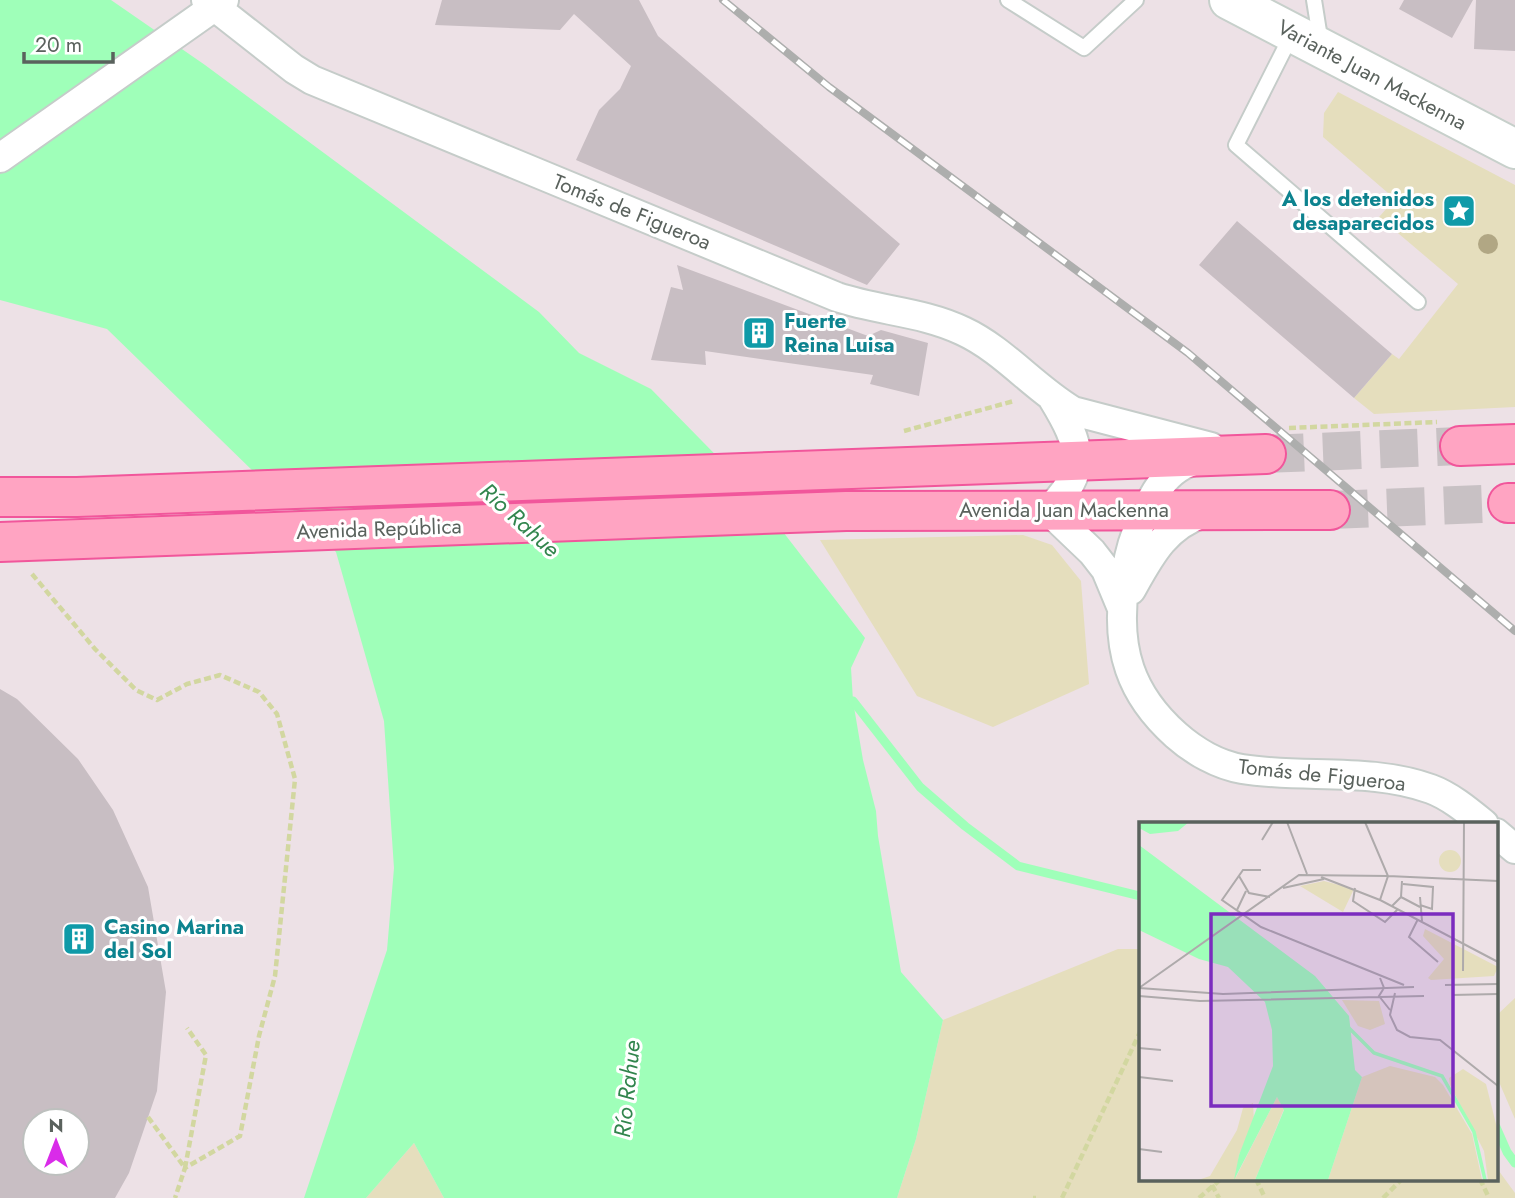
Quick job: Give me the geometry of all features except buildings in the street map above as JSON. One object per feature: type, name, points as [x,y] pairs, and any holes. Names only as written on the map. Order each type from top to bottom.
[{"type":"main road","name":"Variante Juan Mackenna","points":[[1229,0],[1515,149]]},
{"type":"main road","points":[[1460,446],[1515,444]]},
{"type":"main road","points":[[1078,461],[1255,454]]},
{"type":"main road","name":"Avenida República","points":[[0,497],[1078,461]]},
{"type":"main road","name":"Avenida Juan Mackenna","points":[[799,513],[1330,510]]},
{"type":"main road","name":"Avenida República","points":[[0,542],[799,513]]},
{"type":"street","points":[[0,158],[182,30],[215,2]]},
{"type":"street","name":"Tomás de Figueroa","points":[[215,2],[294,69],[312,80],[837,297],[942,322],[982,342],[1053,399],[1073,411],[1206,446],[1255,454]]},
{"type":"street","name":"Tomás de Figueroa","points":[[1053,399],[1072,437],[1078,461]]},
{"type":"street","name":"Tomás de Figueroa","points":[[1255,454],[1192,461],[1177,468],[1154,492],[1135,537],[1126,569],[1121,608],[1124,651],[1133,679],[1144,700],[1162,722],[1185,743],[1212,759],[1241,769],[1393,779],[1433,789],[1467,809],[1482,822]]},
{"type":"street","points":[[1048,510],[1063,495],[1074,478],[1078,461]]},
{"type":"street","name":"Tomás de Figueroa","points":[[1048,510],[1107,570],[1121,608]]},
{"type":"street","points":[[1121,608],[1152,552],[1163,538],[1188,518],[1210,510]]},
{"type":"street","points":[[1498,835],[1515,849]]},
{"type":"lane","points":[[1008,0],[1084,48],[1136,0]]},
{"type":"lane","points":[[1314,0],[1307,39],[1236,145],[1418,302]]},
{"type":"path","points":[[22,574],[32,575],[95,649],[136,690],[146,695],[157,700],[187,684],[220,676],[259,692],[277,714],[295,779],[275,976],[259,1036],[240,1136],[185,1168]]},
{"type":"path","points":[[175,1198],[185,1168],[205,1055],[187,1028]]},
{"type":"path","points":[[1062,1198],[1139,1033]]},
{"type":"path","points":[[148,1117],[185,1168]]},
{"type":"path","points":[[1199,1198],[1220,1180]]},
{"type":"path","points":[[1256,1180],[1265,1198]]},
{"type":"path","points":[[1384,1198],[1401,1180]]},
{"type":"path","points":[[1480,1180],[1489,1198]]},
{"type":"path","points":[[1212,1185],[1219,1198]]},
{"type":"shaded area","points":[[1338,92],[1515,185],[1515,407],[1374,414],[1354,398],[1392,354],[1399,359],[1458,284],[1379,217],[1395,199],[1323,137],[1324,113]]},
{"type":"shaded area","points":[[1023,535],[1052,545],[1081,581],[1089,684],[993,727],[917,696],[820,540]]},
{"type":"shaded area","points":[[1118,949],[1139,949],[1139,1180],[1498,1180],[1498,1170],[1515,1193],[1515,1198],[897,1198],[916,1139],[943,1020]]},
{"type":"shaded area","points":[[1515,998],[1515,1119],[1498,1080],[1498,1014]]},
{"type":"shaded area","points":[[414,1143],[444,1198],[366,1198]]},
{"type":"water","name":"Río Rahue","points":[[0,0],[111,0],[205,65],[539,312],[579,353],[651,389],[753,493],[865,638],[851,668],[853,701],[863,760],[876,811],[901,972],[943,1020],[916,1139],[897,1198],[444,1198],[414,1143],[366,1198],[304,1198],[387,950],[394,868],[384,721],[336,552],[107,329],[0,300]]},
{"type":"waterway","points":[[853,701],[920,787],[965,826],[1018,866],[1139,896]]},
{"type":"waterway","points":[[1498,1132],[1515,1163]]},
{"type":"tunnel","points":[[1266,454],[1460,446]]},
{"type":"tunnel","points":[[1330,510],[1508,503]]},
{"type":"railway","points":[[723,0],[829,87],[1188,353],[1515,631]]},
{"type":"place","name":"A los detenidos desaparecidos","points":[[1459,211]]},
{"type":"place","name":"Fuerte Reina Luisa","points":[[759,333]]},
{"type":"place","name":"Casino Marina del Sol","points":[[79,939]]}]
